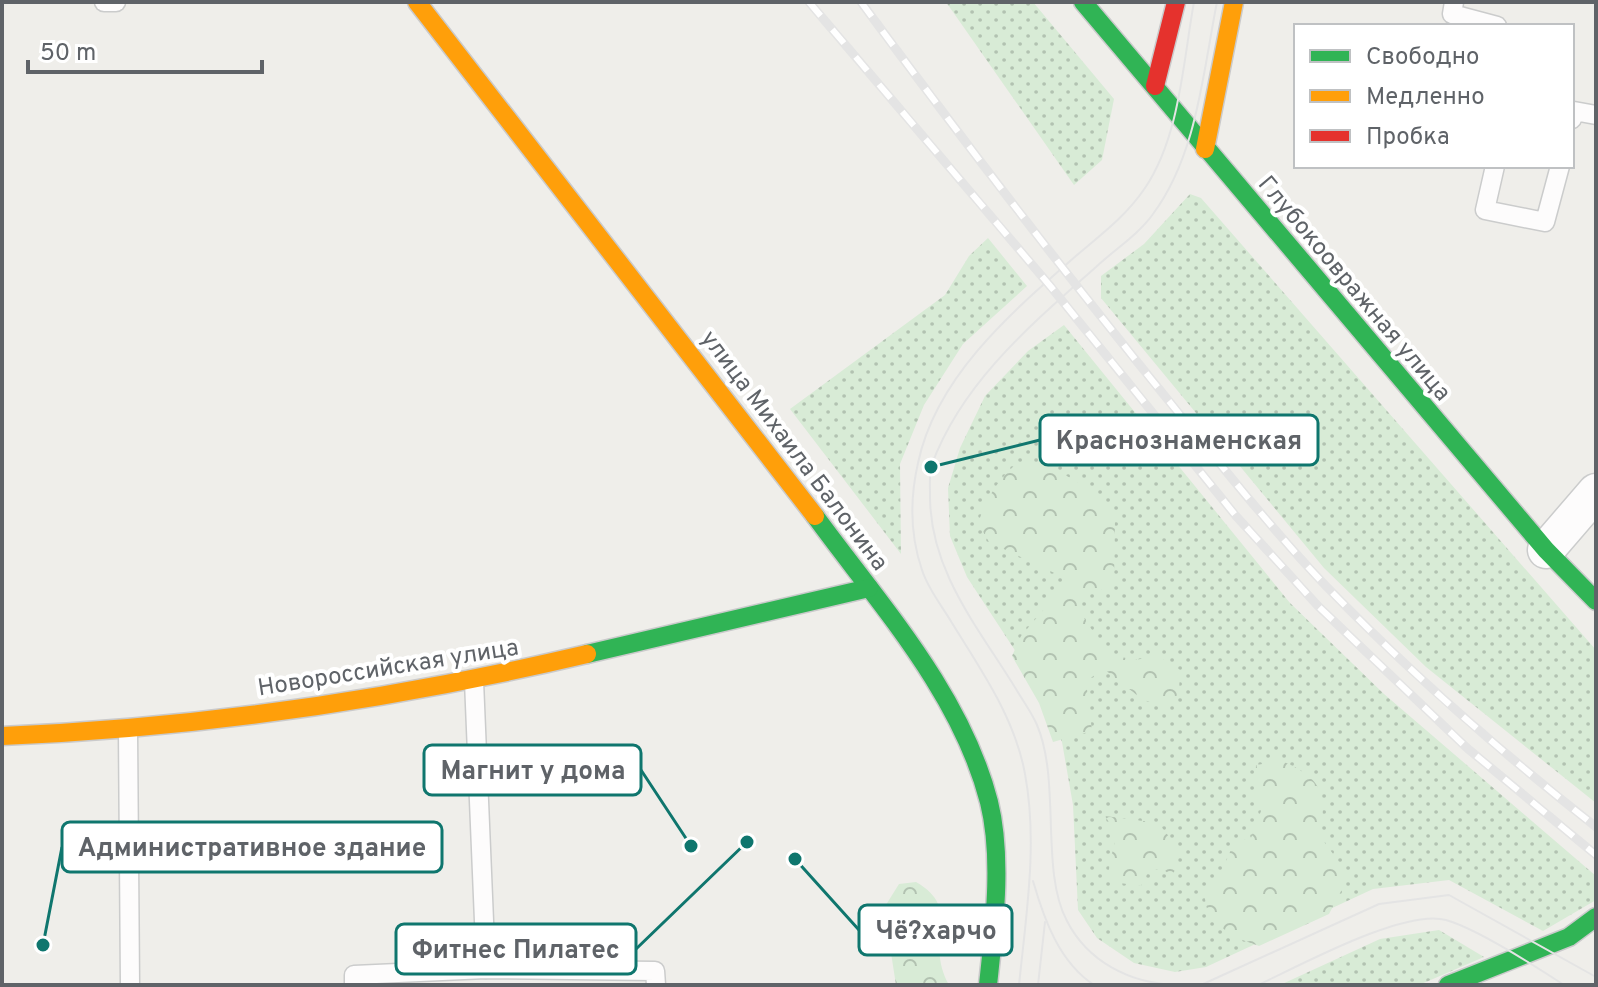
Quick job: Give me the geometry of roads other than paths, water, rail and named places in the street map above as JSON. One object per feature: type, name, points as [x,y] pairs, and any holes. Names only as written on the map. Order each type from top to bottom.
[{"type":"main road","name":"улица Михаила Балонина","points":[[417,2],[764,447],[950,701],[989,803],[997,897],[988,985]]},
{"type":"main road","name":"Глубокоовражная улица","points":[[1083,2],[1546,550],[1596,601]]},
{"type":"main road","points":[[1155,86],[1176,2]]},
{"type":"main road","points":[[1205,149],[1234,2]]},
{"type":"main road","name":"Новороссийская улица","points":[[2,736],[128,731],[474,681],[869,588]]},
{"type":"main road","points":[[1448,985],[1501,977],[1569,937],[1596,917]]},
{"type":"street","points":[[1546,550],[1596,492]]},
{"type":"lane","points":[[104,2],[116,2]]},
{"type":"lane","points":[[1454,2],[1452,14],[1490,24]]},
{"type":"lane","points":[[1574,111],[1596,115]]},
{"type":"lane","points":[[1495,168],[1485,210],[1545,222],[1559,168]]},
{"type":"lane","points":[[474,681],[486,969]]},
{"type":"lane","points":[[128,731],[130,985]]},
{"type":"lane","points":[[354,985],[354,975],[486,969],[655,971],[656,985]]},
{"type":"tram line","points":[[1019,985],[1031,853],[1025,774],[1013,733],[996,695],[931,591],[922,570],[913,530],[915,476],[927,431],[941,402],[980,347],[1003,322],[1122,216],[1157,168],[1173,122],[1194,2]]},
{"type":"tram line","points":[[1175,985],[1142,980],[1112,968],[1086,948],[1067,921],[1054,877],[1044,747],[1033,716],[958,597],[947,573],[932,522],[930,479],[932,464],[945,434],[981,380],[1024,332],[1141,228],[1168,191],[1189,139],[1217,2]]},
{"type":"tram line","points":[[1033,881],[1054,939],[1071,964],[1094,985]]},
{"type":"tram line","points":[[1201,985],[1379,904],[1449,895],[1596,977]]},
{"type":"tram line","points":[[1258,985],[1379,930],[1428,919],[1446,920],[1474,931],[1564,985]]},
{"type":"tram line","points":[[1038,985],[1045,922]]},
{"type":"railway","points":[[809,2],[1051,287],[1236,516],[1318,606],[1467,748],[1596,855]]},
{"type":"railway","points":[[861,2],[1087,298],[1283,539],[1325,585],[1423,680],[1525,770],[1596,827]]},
{"type":"place","name":"Краснознаменская","points":[[931,467]]},
{"type":"place","name":"Фитнес Пилатес","points":[[747,842]]},
{"type":"place","name":"Магнит у дома","points":[[691,846]]},
{"type":"place","name":"Чё?харчо","points":[[795,859]]},
{"type":"place","name":"Административное здание","points":[[43,945]]}]
